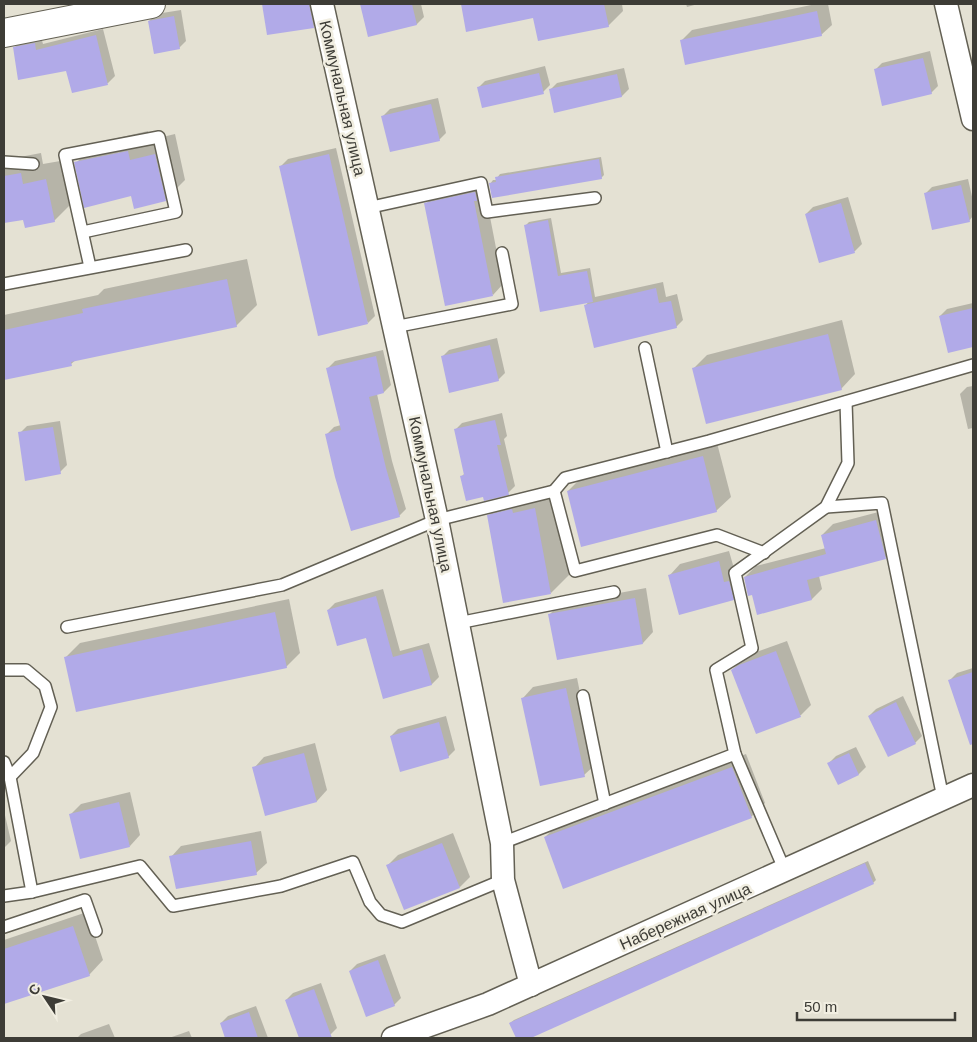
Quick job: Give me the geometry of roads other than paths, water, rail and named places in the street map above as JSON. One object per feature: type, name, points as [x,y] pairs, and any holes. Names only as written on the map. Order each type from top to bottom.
[{"type":"street","points":[[4,33],[151,4]]},
{"type":"street","name":"Коммунальная улица","points":[[322,4],[438,520],[502,843],[503,880],[531,985]]},
{"type":"street","points":[[946,4],[973,119]]},
{"type":"street","name":"Набережная улица","points":[[393,1038],[488,1004],[973,785]]},
{"type":"lane","points":[[83,232],[176,212],[159,137],[65,155],[90,267]]},
{"type":"lane","points":[[4,162],[32,164]]},
{"type":"lane","points":[[367,208],[481,183],[487,212],[596,198]]},
{"type":"lane","points":[[4,284],[186,250]]},
{"type":"lane","points":[[394,327],[512,304],[502,254]]},
{"type":"lane","points":[[645,348],[667,452]]},
{"type":"lane","points":[[67,627],[282,585],[438,520],[554,491],[565,478],[709,441],[973,365]]},
{"type":"lane","points":[[785,871],[735,754],[716,670],[752,648],[736,573],[826,507],[848,463],[846,402]]},
{"type":"lane","points":[[554,491],[575,571],[717,534],[764,553]]},
{"type":"lane","points":[[826,507],[882,503],[942,798]]},
{"type":"lane","points":[[458,623],[614,592]]},
{"type":"lane","points":[[4,670],[26,670],[45,686],[52,707],[33,753],[10,777]]},
{"type":"lane","points":[[583,696],[605,804]]},
{"type":"lane","points":[[502,843],[735,754]]},
{"type":"lane","points":[[4,762],[10,777],[32,892]]},
{"type":"lane","points":[[4,896],[32,892],[140,866],[173,906],[281,886],[353,862],[370,902],[381,915],[402,922],[503,880]]},
{"type":"lane","points":[[4,927],[85,900],[96,931]]}]
